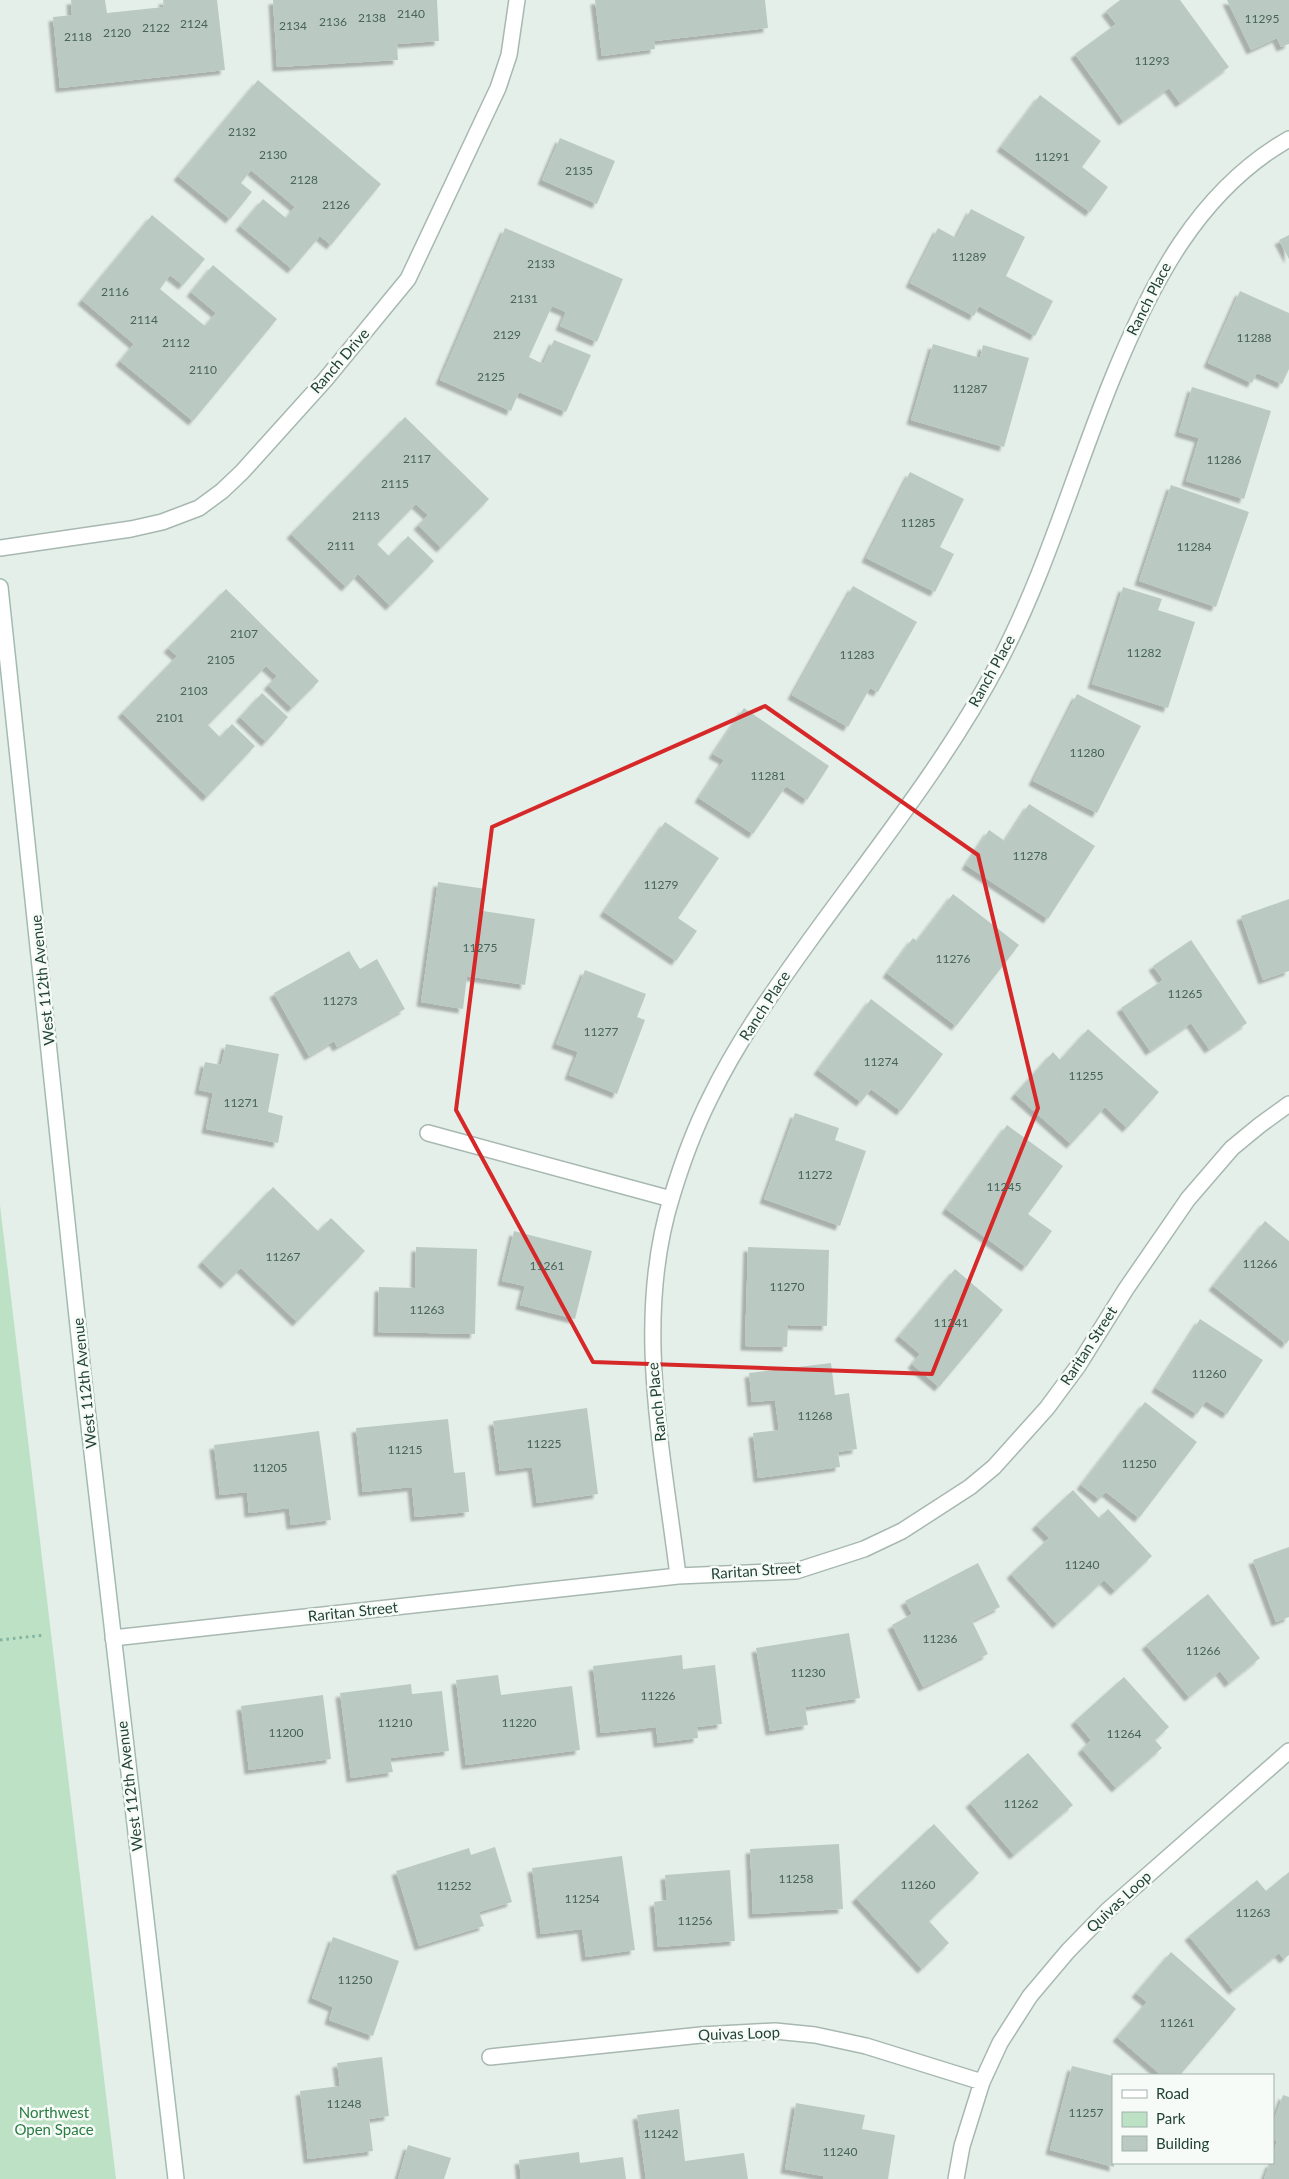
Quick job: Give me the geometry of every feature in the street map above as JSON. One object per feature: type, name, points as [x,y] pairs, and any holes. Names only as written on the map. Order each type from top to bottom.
[{"type":"street","name":"Ranch Drive","points":[[0,548],[112,532],[162,522],[199,508],[222,491],[242,472],[325,380],[408,279],[498,88],[509,55],[517,0]]},
{"type":"street","name":"Ranch Place","points":[[678,1576],[654,1378],[651,1330],[661,1239],[671,1199],[690,1142],[711,1095],[747,1032],[778,985],[943,757],[998,664],[1030,598],[1102,404],[1130,335],[1158,276],[1194,223],[1232,181],[1277,146],[1289,140]]},
{"type":"street","name":"West 112th Avenue","points":[[0,586],[113,1638],[176,2179]]},
{"type":"street","name":"Raritan Street","points":[[113,1638],[678,1576],[796,1571],[864,1549],[902,1531],[970,1487],[994,1467],[1047,1408],[1078,1366],[1126,1289],[1188,1199],[1232,1148],[1260,1124],[1289,1104]]},
{"type":"street","points":[[428,1133],[671,1199]]},
{"type":"street","name":"Quivas Loop","points":[[956,2179],[962,2146],[982,2082],[1000,2043],[1030,1996],[1068,1951],[1107,1910],[1289,1751]]},
{"type":"street","name":"Quivas Loop","points":[[490,2057],[700,2035],[775,2031],[815,2035],[866,2046],[918,2060],[982,2082]]},
{"type":"path","points":[[0,1640],[45,1635]]},
{"type":"highlighted area","points":[[765,706],[978,855],[1038,1108],[932,1374],[593,1362],[456,1110],[492,827]]},
{"type":"green space","name":"Northwest Open Space","points":[[0,1205],[116,2179],[0,2179]]},
{"type":"building","points":[[71,0],[105,0],[107,13],[164,7],[163,0],[217,0],[225,70],[60,88],[53,17],[72,15]]},
{"type":"building","points":[[273,0],[437,0],[439,41],[397,44],[398,60],[277,67]]},
{"type":"building","points":[[595,0],[765,0],[768,28],[654,41],[655,49],[602,56]]},
{"type":"building","points":[[1120,0],[1180,0],[1229,67],[1180,103],[1169,88],[1123,121],[1075,54],[1116,24],[1106,11]]},
{"type":"building","points":[[1227,0],[1289,0],[1289,44],[1281,47],[1277,38],[1251,50]]},
{"type":"building","points":[[258,80],[381,184],[331,245],[320,236],[292,269],[240,226],[263,199],[286,218],[295,207],[251,170],[241,183],[252,192],[230,219],[178,176]]},
{"type":"building","points":[[1040,95],[1101,141],[1082,167],[1108,187],[1090,212],[1001,147]]},
{"type":"building","points":[[560,138],[615,161],[597,204],[542,180]]},
{"type":"building","points":[[971,209],[1025,237],[1006,276],[1053,301],[1035,336],[979,306],[974,316],[910,283],[938,228],[956,238]]},
{"type":"building","points":[[152,215],[205,259],[183,285],[170,275],[160,289],[205,326],[216,313],[191,292],[213,265],[277,319],[193,421],[120,361],[134,344],[82,300]]},
{"type":"building","points":[[505,228],[623,279],[597,342],[560,326],[566,312],[552,306],[529,357],[543,364],[554,340],[591,355],[566,412],[519,392],[511,411],[440,380]]},
{"type":"building","points":[[1289,235],[1289,259],[1279,240]]},
{"type":"building","points":[[1240,291],[1289,313],[1289,369],[1282,384],[1257,373],[1252,383],[1208,363]]},
{"type":"building","points":[[933,344],[980,358],[983,345],[1029,358],[1004,447],[911,420]]},
{"type":"building","points":[[1192,387],[1271,411],[1244,499],[1186,481],[1199,438],[1179,432]]},
{"type":"building","points":[[405,417],[489,499],[441,548],[418,525],[428,515],[416,504],[377,544],[389,556],[408,536],[434,561],[390,606],[358,574],[346,587],[291,534]]},
{"type":"building","points":[[910,472],[964,499],[940,547],[954,554],[935,592],[866,558]]},
{"type":"building","points":[[1171,485],[1249,512],[1216,607],[1139,581]]},
{"type":"building","points":[[853,586],[917,622],[878,692],[870,688],[848,727],[792,695]]},
{"type":"building","points":[[1123,587],[1162,599],[1158,610],[1195,622],[1168,708],[1092,684]]},
{"type":"building","points":[[226,589],[319,681],[292,708],[268,685],[277,676],[266,666],[208,725],[220,737],[232,724],[255,746],[207,797],[122,713],[177,656],[168,648]]},
{"type":"building","points":[[262,693],[288,717],[266,742],[240,717]]},
{"type":"building","points":[[1077,694],[1141,726],[1097,813],[1033,781]]},
{"type":"building","points":[[744,708],[829,766],[807,800],[786,786],[753,834],[699,798],[724,760],[713,754]]},
{"type":"building","points":[[1029,804],[1095,846],[1048,919],[966,865],[989,830],[1005,841]]},
{"type":"building","points":[[665,822],[719,858],[678,918],[697,931],[676,961],[604,912]]},
{"type":"building","points":[[438,882],[486,889],[483,911],[535,919],[525,985],[467,976],[463,1009],[421,1002]]},
{"type":"building","points":[[953,894],[1019,945],[956,1026],[887,973],[913,938],[917,941]]},
{"type":"building","points":[[1289,899],[1289,971],[1263,980],[1241,916]]},
{"type":"building","points":[[1191,940],[1247,1023],[1209,1049],[1191,1023],[1150,1051],[1121,1008],[1163,980],[1153,966]]},
{"type":"building","points":[[349,951],[360,969],[377,959],[405,1009],[337,1047],[334,1041],[309,1056],[274,993]]},
{"type":"building","points":[[585,970],[646,994],[637,1017],[645,1020],[617,1094],[569,1075],[578,1052],[556,1044]]},
{"type":"building","points":[[871,999],[943,1054],[901,1111],[871,1089],[861,1102],[818,1070]]},
{"type":"building","points":[[1088,1029],[1159,1092],[1127,1128],[1105,1107],[1071,1144],[1015,1094],[1053,1052],[1060,1060]]},
{"type":"building","points":[[226,1044],[279,1054],[268,1112],[283,1116],[278,1143],[206,1129],[213,1093],[199,1090],[205,1062],[221,1065]]},
{"type":"building","points":[[795,1113],[839,1128],[835,1140],[866,1151],[840,1226],[764,1199]]},
{"type":"building","points":[[1007,1125],[1063,1166],[1028,1214],[1052,1231],[1026,1267],[946,1209]]},
{"type":"building","points":[[273,1187],[318,1231],[331,1218],[365,1251],[297,1322],[241,1268],[225,1284],[202,1262]]},
{"type":"building","points":[[1265,1221],[1289,1241],[1289,1340],[1286,1344],[1213,1286]]},
{"type":"building","points":[[514,1231],[592,1251],[575,1319],[520,1305],[525,1286],[502,1281]]},
{"type":"building","points":[[416,1247],[477,1249],[475,1334],[378,1332],[379,1287],[415,1288]]},
{"type":"building","points":[[748,1247],[829,1250],[827,1326],[788,1325],[787,1347],[745,1346]]},
{"type":"building","points":[[955,1269],[1003,1310],[939,1387],[912,1364],[920,1354],[899,1336]]},
{"type":"building","points":[[1200,1319],[1263,1360],[1227,1414],[1206,1401],[1197,1414],[1156,1388]]},
{"type":"building","points":[[831,1363],[835,1395],[849,1393],[857,1449],[838,1452],[840,1467],[758,1478],[753,1433],[779,1430],[775,1400],[752,1402],[749,1373]]},
{"type":"building","points":[[1145,1402],[1197,1442],[1139,1518],[1106,1492],[1099,1499],[1081,1485]]},
{"type":"building","points":[[587,1408],[598,1494],[537,1503],[532,1467],[500,1471],[493,1421]]},
{"type":"building","points":[[448,1419],[454,1473],[465,1472],[469,1512],[415,1517],[412,1487],[363,1492],[356,1428]]},
{"type":"building","points":[[319,1431],[331,1520],[291,1525],[289,1508],[249,1513],[247,1492],[220,1495],[214,1445]]},
{"type":"building","points":[[1073,1490],[1099,1518],[1108,1509],[1152,1556],[1115,1591],[1104,1580],[1057,1624],[1011,1574],[1049,1538],[1036,1525]]},
{"type":"building","points":[[1289,1547],[1289,1617],[1276,1622],[1253,1560]]},
{"type":"building","points":[[978,1563],[1000,1607],[972,1621],[988,1654],[923,1687],[892,1625],[912,1614],[905,1601]]},
{"type":"building","points":[[1208,1594],[1260,1658],[1229,1683],[1220,1671],[1189,1697],[1146,1645]]},
{"type":"building","points":[[849,1633],[860,1698],[805,1707],[808,1725],[770,1731],[756,1648]]},
{"type":"building","points":[[682,1655],[683,1669],[715,1665],[722,1724],[697,1727],[698,1738],[658,1743],[656,1727],[601,1733],[593,1666]]},
{"type":"building","points":[[498,1675],[501,1695],[572,1686],[580,1750],[466,1765],[456,1680]]},
{"type":"building","points":[[1124,1677],[1169,1727],[1155,1740],[1162,1748],[1116,1788],[1082,1749],[1091,1740],[1075,1721]]},
{"type":"building","points":[[411,1684],[412,1694],[442,1691],[449,1751],[390,1758],[393,1772],[351,1778],[340,1693]]},
{"type":"building","points":[[323,1695],[331,1759],[249,1770],[241,1706]]},
{"type":"building","points":[[1028,1753],[1073,1805],[1014,1855],[970,1803]]},
{"type":"building","points":[[934,1824],[979,1873],[929,1921],[949,1943],[922,1969],[856,1898]]},
{"type":"building","points":[[839,1844],[843,1909],[753,1914],[750,1849]]},
{"type":"building","points":[[495,1847],[512,1902],[479,1912],[484,1926],[419,1946],[396,1871],[469,1848],[471,1855]]},
{"type":"building","points":[[622,1856],[635,1950],[586,1957],[582,1929],[541,1934],[532,1868]]},
{"type":"building","points":[[730,1870],[735,1941],[658,1947],[654,1902],[667,1900],[665,1875]]},
{"type":"building","points":[[1289,1872],[1289,1955],[1284,1959],[1279,1953],[1233,1990],[1189,1936],[1257,1880],[1266,1891]]},
{"type":"building","points":[[333,1937],[399,1961],[373,2036],[329,2020],[333,2007],[312,1998]]},
{"type":"building","points":[[1171,1952],[1236,2009],[1181,2074],[1160,2074],[1117,2037],[1147,2002],[1136,1993]]},
{"type":"building","points":[[382,2057],[389,2116],[369,2119],[373,2151],[308,2159],[300,2091],[340,2086],[337,2063]]},
{"type":"building","points":[[1072,2066],[1112,2076],[1112,2164],[1114,2164],[1114,2167],[1050,2150]]},
{"type":"building","points":[[1283,2095],[1289,2097],[1289,2179],[1264,2179],[1270,2164],[1274,2164],[1274,2151],[1277,2141],[1274,2140],[1274,2120]]},
{"type":"building","points":[[796,2103],[865,2115],[862,2129],[895,2135],[888,2179],[823,2179],[823,2176],[785,2169]]},
{"type":"building","points":[[679,2109],[685,2161],[744,2153],[748,2179],[646,2179],[637,2115]]},
{"type":"building","points":[[408,2145],[451,2158],[444,2179],[398,2179]]},
{"type":"building","points":[[579,2152],[580,2163],[623,2157],[626,2179],[521,2179],[519,2160]]}]
